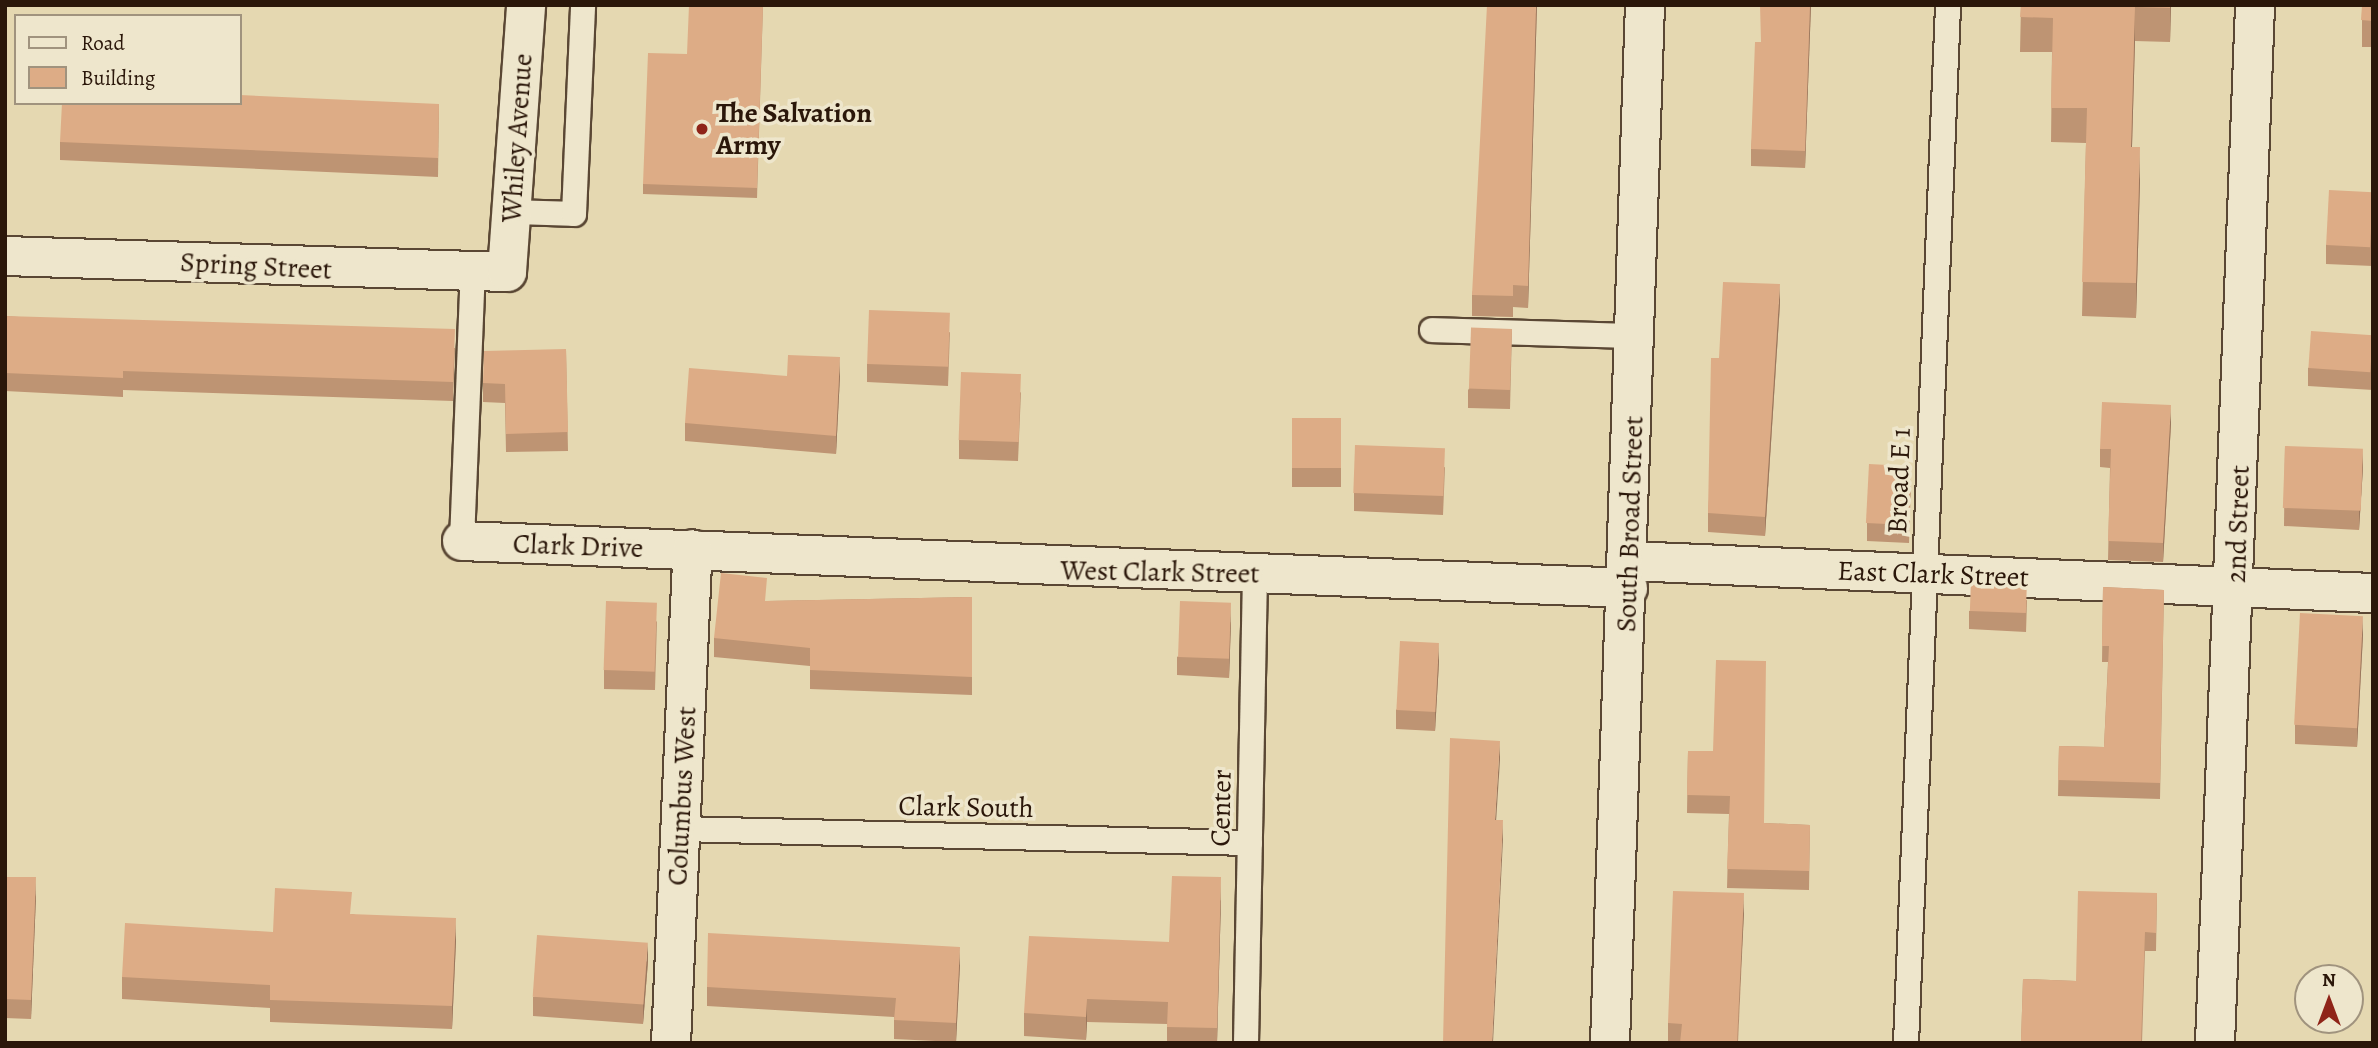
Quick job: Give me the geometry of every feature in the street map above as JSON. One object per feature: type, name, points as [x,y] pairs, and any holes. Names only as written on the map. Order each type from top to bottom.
[{"type":"street","name":"Whiley Avenue","points":[[490,272],[512,212],[526,5]]},
{"type":"street","name":"South Broad Street","points":[[1610,1043],[1629,574],[1645,5]]},
{"type":"street","name":"2nd Street","points":[[2215,1043],[2235,587],[2255,5]]},
{"type":"street","name":"Spring Street","points":[[5,256],[490,272]]},
{"type":"street","name":"Clark Drive","points":[[462,541],[693,550]]},
{"type":"street","name":"West Clark Street","points":[[693,550],[1255,574],[1629,574]]},
{"type":"street","name":"Columbus West","points":[[671,1043],[693,550]]},
{"type":"street","name":"East Clark Street","points":[[1629,574],[1924,573],[2373,593]]},
{"type":"lane","points":[[512,212],[574,214],[583,5]]},
{"type":"lane","name":"Broad E 1","points":[[1906,1043],[1948,5]]},
{"type":"lane","points":[[462,541],[490,272]]},
{"type":"lane","points":[[1432,330],[1636,336]]},
{"type":"lane","name":"Center","points":[[1246,1043],[1255,574]]},
{"type":"lane","name":"Clark South","points":[[680,829],[1250,843]]},
{"type":"building","name":"The Salvation Army","points":[[689,5],[763,5],[757,188],[643,184],[648,53],[687,54]]},
{"type":"building","points":[[1487,5],[1536,5],[1528,286],[1513,285],[1513,296],[1472,295]]},
{"type":"building","points":[[1760,5],[1810,5],[1805,151],[1751,149],[1755,42],[1761,42]]},
{"type":"building","points":[[2021,5],[2170,5],[2170,8],[2135,7],[2131,147],[2140,147],[2136,283],[2082,282],[2087,108],[2051,108],[2053,18],[2020,17]]},
{"type":"building","points":[[2362,5],[2373,5],[2373,21],[2361,20]]},
{"type":"building","points":[[242,95],[439,104],[438,158],[60,142],[62,105],[242,105]]},
{"type":"building","points":[[2329,190],[2373,192],[2370,247],[2326,245]]},
{"type":"building","points":[[1723,282],[1780,284],[1765,517],[1708,513],[1711,358],[1719,358]]},
{"type":"building","points":[[869,310],[950,313],[948,367],[867,364]]},
{"type":"building","points":[[5,316],[455,329],[453,382],[123,371],[123,378],[5,373]]},
{"type":"building","points":[[1471,328],[1512,329],[1510,390],[1469,389]]},
{"type":"building","points":[[2311,331],[2373,335],[2370,372],[2308,368]]},
{"type":"building","points":[[566,349],[568,432],[506,434],[505,384],[483,383],[484,351]]},
{"type":"building","points":[[788,355],[840,357],[836,436],[685,423],[689,368],[787,376]]},
{"type":"building","points":[[961,372],[1021,374],[1019,442],[959,440]]},
{"type":"building","points":[[2102,402],[2171,405],[2163,543],[2108,541],[2111,449],[2100,449]]},
{"type":"building","points":[[1292,418],[1341,418],[1341,468],[1292,468]]},
{"type":"building","points":[[1355,445],[1445,448],[1443,496],[1353,493]]},
{"type":"building","points":[[2285,446],[2363,449],[2361,511],[2283,508]]},
{"type":"building","points":[[1869,464],[1911,466],[1908,525],[1866,523]]},
{"type":"building","points":[[721,573],[767,578],[765,601],[972,597],[972,677],[810,670],[810,648],[714,638]]},
{"type":"building","points":[[1971,579],[2027,581],[2026,613],[1970,611]]},
{"type":"building","points":[[2103,587],[2164,590],[2160,783],[2058,780],[2059,746],[2104,747],[2109,646],[2102,646]]},
{"type":"building","points":[[606,601],[657,603],[655,672],[604,670]]},
{"type":"building","points":[[1180,601],[1231,603],[1229,659],[1178,657]]},
{"type":"building","points":[[2300,613],[2363,616],[2357,728],[2294,725]]},
{"type":"building","points":[[1400,641],[1439,643],[1435,712],[1396,710]]},
{"type":"building","points":[[1716,660],[1766,661],[1764,823],[1810,825],[1809,871],[1727,869],[1730,796],[1687,795],[1688,751],[1713,751]]},
{"type":"building","points":[[1450,738],[1500,741],[1495,820],[1503,820],[1492,1043],[1443,1043]]},
{"type":"building","points":[[1172,876],[1221,877],[1217,1028],[1167,1027],[1168,1002],[1087,999],[1086,1017],[1024,1013],[1029,936],[1169,942]]},
{"type":"building","points":[[5,877],[36,877],[31,1000],[5,999]]},
{"type":"building","points":[[275,888],[352,892],[350,914],[456,918],[452,1006],[270,1000],[270,985],[122,977],[125,923],[273,932]]},
{"type":"building","points":[[1673,891],[1744,893],[1737,1043],[1680,1043],[1682,1024],[1668,1023]]},
{"type":"building","points":[[2078,891],[2157,893],[2156,933],[2145,932],[2141,1043],[2021,1041],[2023,979],[2076,981]]},
{"type":"building","points":[[708,933],[960,947],[956,1023],[894,1020],[896,998],[707,987]]},
{"type":"building","points":[[537,935],[648,943],[643,1005],[533,997]]},
{"type":"place","name":"The Salvation Army","points":[[702,129]]}]
